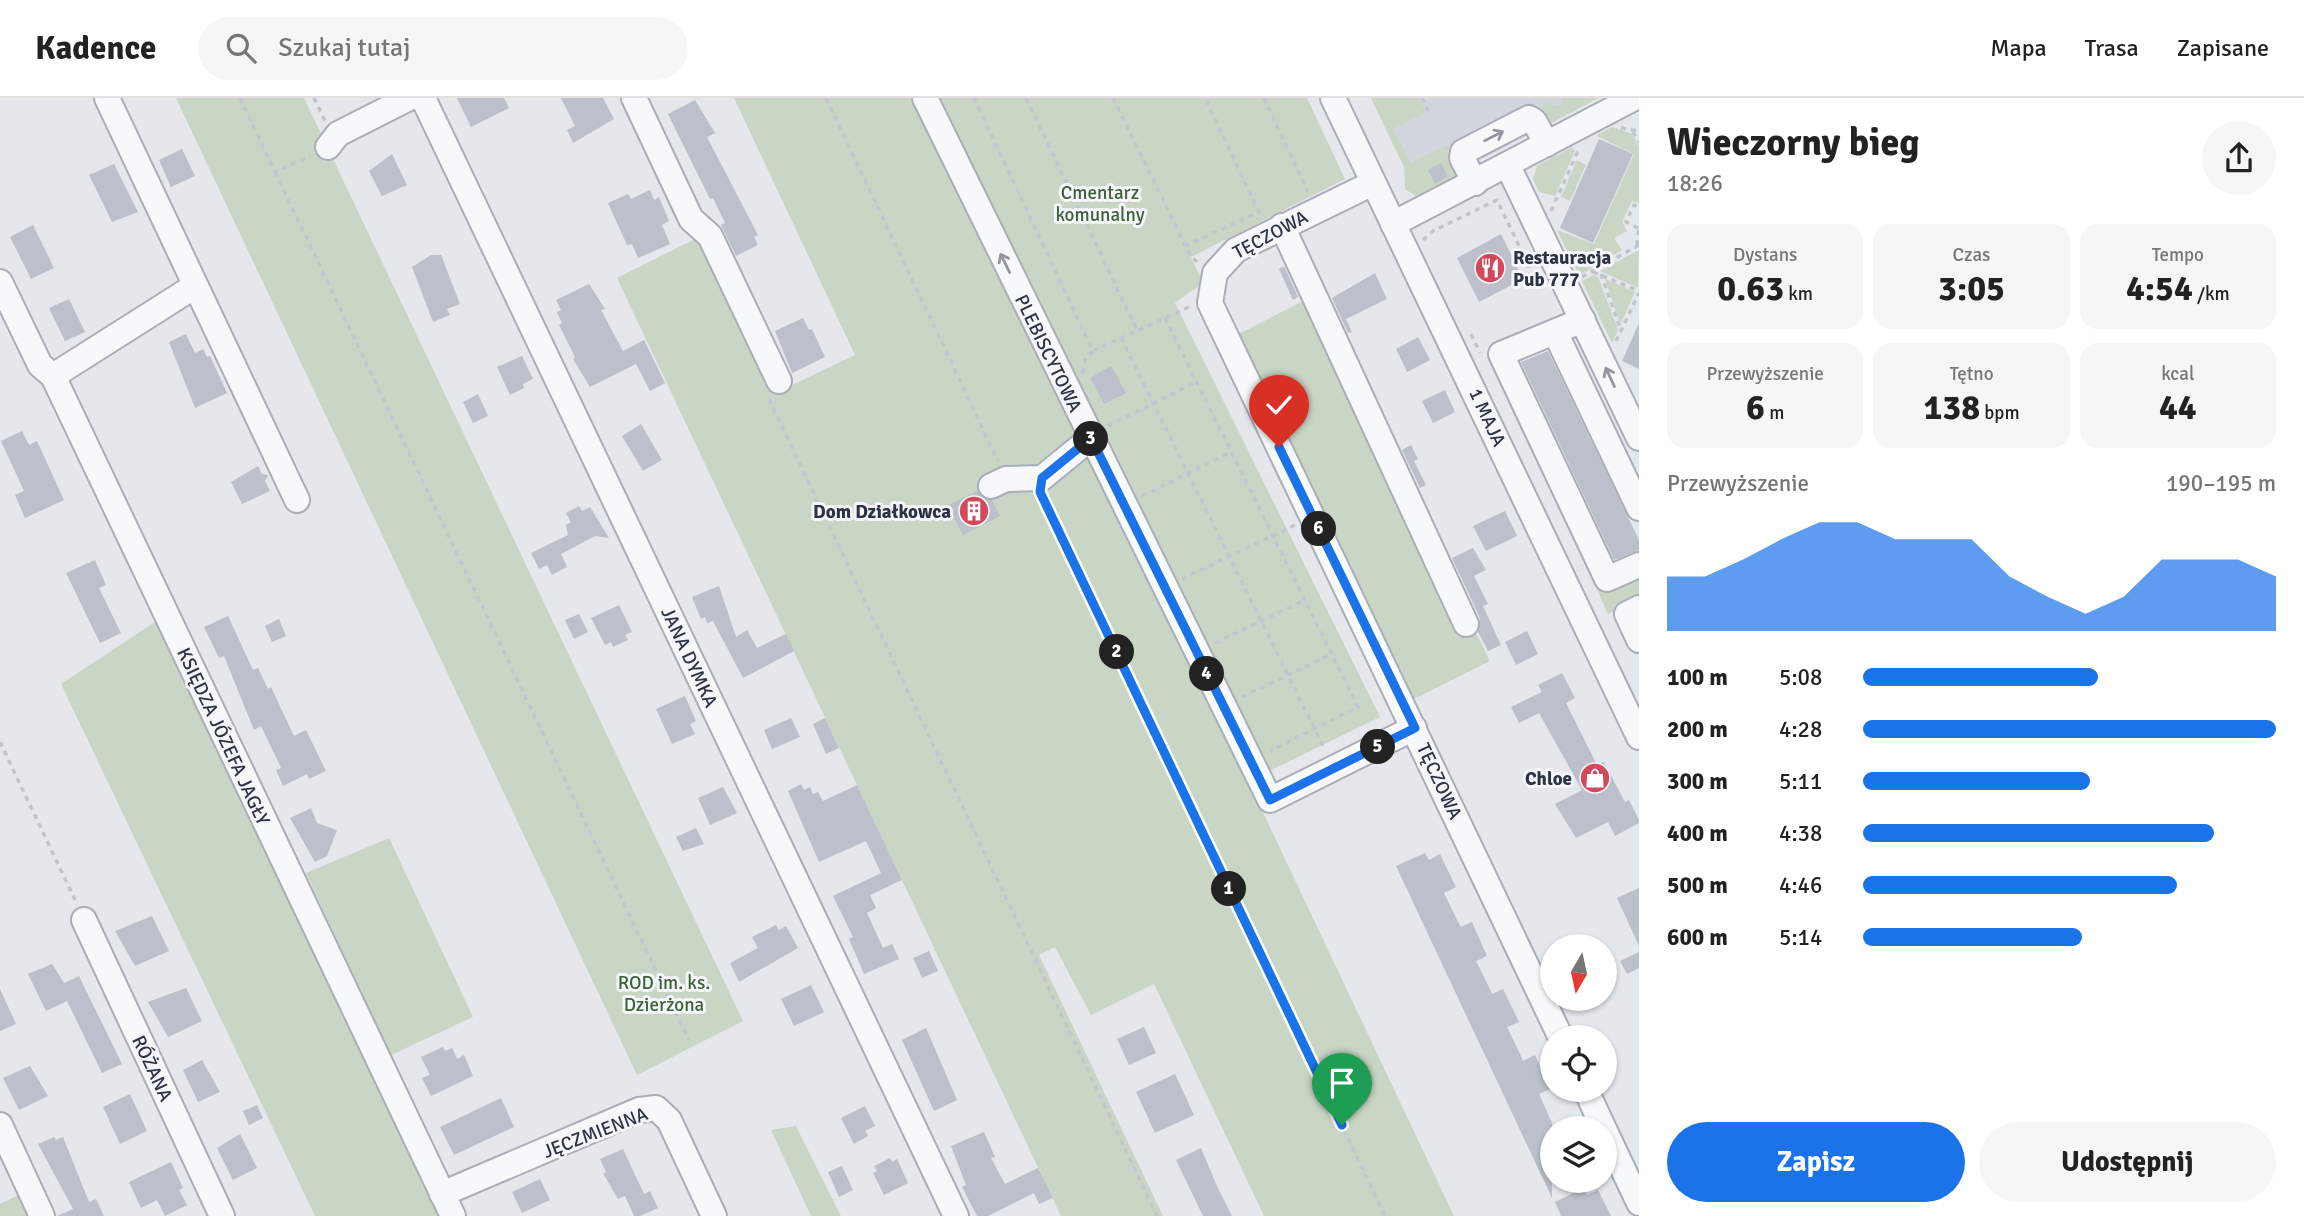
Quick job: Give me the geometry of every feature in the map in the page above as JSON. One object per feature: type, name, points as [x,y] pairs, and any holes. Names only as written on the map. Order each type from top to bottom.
[{"type":"street","points":[[107,98],[297,500]]},
{"type":"street","points":[[328,147],[338,134],[409,98]]},
{"type":"street","name":"JANA DYMKA","points":[[423,98],[956,1216]]},
{"type":"street","points":[[634,98],[691,219],[710,236],[772,385]]},
{"type":"street","name":"PLEBISCYTOWA","points":[[925,98],[1270,800],[1415,728]]},
{"type":"street","name":"1 MAJA","points":[[1333,98],[1448,332],[1639,737]]},
{"type":"street","points":[[1393,224],[1634,98]]},
{"type":"street","points":[[1475,183],[1462,158],[1463,152],[1529,118],[1534,121],[1547,144]]},
{"type":"street","points":[[1507,166],[1639,438]]},
{"type":"street","name":"TĘCZOWA","points":[[1373,183],[1236,250],[1215,273],[1209,298],[1555,1025]]},
{"type":"street","points":[[1282,226],[1350,380],[1466,624]]},
{"type":"street","name":"KSIĘDZA JÓZEFA JAGŁY","points":[[0,282],[40,365],[53,376],[447,1205]]},
{"type":"street","points":[[53,376],[195,286]]},
{"type":"street","points":[[1583,320],[1555,332],[1542,334],[1501,354],[1607,579],[1639,565]]},
{"type":"street","points":[[1555,332],[1639,508]]},
{"type":"street","points":[[999,482],[1042,478],[1086,442],[1089,434]]},
{"type":"street","points":[[1639,608],[1627,614],[1639,640]]},
{"type":"street","name":"RÓŻANA","points":[[85,920],[222,1216]]},
{"type":"street","name":"JĘCZMIENNA","points":[[447,1205],[639,1110],[656,1108],[669,1119],[714,1216]]},
{"type":"street","points":[[0,1125],[42,1216]]},
{"type":"street","points":[[1617,1157],[1639,1203]]},
{"type":"path","points":[[240,98],[689,1040]]},
{"type":"path","points":[[825,98],[999,482]]},
{"type":"path","points":[[974,98],[1093,351],[1209,298]]},
{"type":"path","points":[[1026,98],[1137,330]]},
{"type":"path","points":[[1113,98],[1191,257],[1215,273]]},
{"type":"path","points":[[1185,246],[1259,212],[1205,98]]},
{"type":"path","points":[[1264,98],[1317,209]]},
{"type":"path","points":[[1422,98],[1428,111]]},
{"type":"path","points":[[1611,125],[1633,132],[1639,131]]},
{"type":"path","points":[[1633,132],[1639,142]]},
{"type":"path","points":[[1546,215],[1551,213],[1578,152],[1578,142]]},
{"type":"path","points":[[275,172],[328,147]]},
{"type":"path","points":[[1421,242],[1433,231],[1497,200],[1528,263],[1529,275]]},
{"type":"path","points":[[1577,280],[1638,245],[1639,227],[1626,222],[1634,205],[1639,207]]},
{"type":"path","points":[[1528,263],[1536,261]]},
{"type":"path","points":[[1593,272],[1639,292],[1612,350]]},
{"type":"path","points":[[1601,274],[1621,331]]},
{"type":"path","points":[[1164,318],[1358,707],[1265,754]]},
{"type":"path","points":[[1121,338],[1333,769]]},
{"type":"path","points":[[1114,438],[1108,426],[1196,382]]},
{"type":"path","points":[[772,385],[1157,1216]]},
{"type":"path","points":[[1136,485],[1142,497],[1231,452]]},
{"type":"path","points":[[1042,478],[1040,492],[1385,1216]]},
{"type":"path","points":[[1182,579],[1313,517]]},
{"type":"path","points":[[1176,568],[1187,590]]},
{"type":"path","points":[[1213,645],[1305,600]]},
{"type":"path","points":[[1208,634],[1218,655]]},
{"type":"path","points":[[1244,709],[1239,698],[1332,654]]},
{"type":"path","points":[[0,743],[85,920]]},
{"type":"shaded area","points":[[1371,98],[1598,98],[1459,171],[1447,145],[1404,167]]},
{"type":"green space","name":"ROD im. ks. Dzierżona","points":[[176,98],[304,98],[743,1021],[637,1075]]},
{"type":"green space","points":[[734,98],[914,98],[1074,430],[1089,445],[1454,1216],[1264,1216],[1154,984],[1091,1015],[1055,947],[1039,955],[1163,1216],[1061,1216],[617,278],[699,237],[773,394],[855,355]]},
{"type":"green space","name":"Cmentarz komunalny","points":[[933,98],[1307,98],[1345,179],[1191,257],[1203,283],[1175,303],[1380,717],[1261,775]]},
{"type":"green space","points":[[1371,98],[1419,98],[1426,112],[1393,129],[1411,163],[1447,145],[1462,176],[1423,196],[1416,196],[1405,189],[1404,167]]},
{"type":"green space","points":[[1562,98],[1598,98],[1548,125],[1542,115],[1544,103],[1561,106]]},
{"type":"green space","points":[[1612,127],[1632,134],[1639,147],[1639,203],[1632,201],[1622,222],[1627,231],[1614,238],[1622,250],[1579,276],[1557,230],[1594,244],[1634,154],[1599,137],[1598,134]]},
{"type":"green space","points":[[1572,147],[1575,151],[1555,196],[1539,192],[1533,179],[1537,166]]},
{"type":"green space","points":[[1577,160],[1586,165],[1570,201],[1561,197]]},
{"type":"green space","points":[[1639,250],[1638,288],[1600,271]]},
{"type":"green space","points":[[1593,275],[1598,277],[1618,330],[1612,343],[1582,281]]},
{"type":"green space","points":[[1605,279],[1635,292],[1621,323],[1618,318]]},
{"type":"green space","points":[[1307,299],[1490,661],[1414,699],[1233,337]]},
{"type":"green space","points":[[1639,571],[1639,600],[1608,614],[1597,590]]},
{"type":"green space","points":[[155,622],[441,1216],[315,1216],[61,684]]},
{"type":"green space","points":[[389,838],[473,1017],[391,1055],[306,873]]},
{"type":"green space","points":[[796,1126],[841,1216],[811,1216],[771,1130]]},
{"type":"green space","points":[[21,1194],[31,1216],[0,1216],[0,1204]]},
{"type":"building","points":[[457,98],[504,98],[509,108],[471,127]]},
{"type":"building","points":[[561,98],[603,98],[614,119],[573,143],[567,130],[575,126]]},
{"type":"building","points":[[695,100],[715,133],[707,137],[758,235],[754,237],[758,245],[736,256],[721,225],[725,223],[713,198],[710,199],[668,114]]},
{"type":"building","points":[[1599,139],[1633,154],[1593,243],[1560,228]]},
{"type":"building","points":[[182,149],[195,176],[171,187],[159,160]]},
{"type":"building","points":[[392,154],[407,185],[382,196],[369,171]]},
{"type":"building","points":[[1441,163],[1448,176],[1435,184],[1428,170]]},
{"type":"building","points":[[114,164],[138,212],[112,222],[89,175]]},
{"type":"building","points":[[650,190],[654,200],[659,197],[669,221],[662,225],[670,244],[638,258],[632,244],[627,245],[608,203],[628,194],[631,199]]},
{"type":"building","points":[[33,225],[54,268],[31,279],[10,237]]},
{"type":"building","name":"Restauracja Pub 777","points":[[1501,234],[1523,279],[1479,302],[1457,258]]},
{"type":"building","points":[[431,255],[441,255],[460,304],[447,309],[450,315],[433,322],[412,267]]},
{"type":"building","points":[[1284,266],[1298,297],[1293,300],[1279,269]]},
{"type":"building","points":[[1375,273],[1387,299],[1346,319],[1352,332],[1348,333],[1332,298]]},
{"type":"building","points":[[589,284],[605,309],[601,310],[623,351],[644,340],[665,383],[650,391],[636,364],[590,387],[573,359],[575,357],[559,325],[562,323],[557,312],[561,310],[556,300]]},
{"type":"building","points":[[69,299],[85,332],[65,341],[49,308]]},
{"type":"building","points":[[803,318],[809,330],[812,329],[825,357],[792,373],[775,331]]},
{"type":"building","points":[[1639,323],[1639,369],[1622,361]]},
{"type":"building","points":[[186,334],[195,353],[203,349],[207,357],[210,356],[227,393],[195,408],[169,342]]},
{"type":"building","points":[[1418,337],[1430,360],[1407,372],[1396,349]]},
{"type":"building","points":[[1548,351],[1639,540],[1639,550],[1614,560],[1521,362]]},
{"type":"building","points":[[522,356],[533,379],[523,384],[524,388],[510,395],[497,367]]},
{"type":"building","points":[[1111,366],[1126,393],[1104,404],[1090,378]]},
{"type":"building","points":[[1445,390],[1455,412],[1433,423],[1422,401]]},
{"type":"building","points":[[478,394],[488,416],[473,423],[463,402]]},
{"type":"building","points":[[641,424],[662,460],[643,471],[622,436]]},
{"type":"building","points":[[22,431],[29,445],[37,441],[64,500],[25,518],[15,495],[24,491],[1,441]]},
{"type":"building","points":[[1411,445],[1418,459],[1414,461],[1426,485],[1420,488],[1402,450]]},
{"type":"building","points":[[258,466],[262,474],[268,475],[265,481],[270,491],[242,504],[231,482]]},
{"type":"building","name":"Dom Działkowca","points":[[977,491],[983,499],[992,500],[1000,516],[963,535],[948,505]]},
{"type":"building","points":[[579,506],[582,511],[590,507],[609,538],[595,536],[561,554],[567,567],[552,575],[547,565],[539,569],[531,553],[568,535],[566,525],[571,522],[566,513]]},
{"type":"building","points":[[1505,511],[1517,536],[1486,551],[1473,526]]},
{"type":"building","points":[[1473,548],[1486,570],[1474,576],[1488,604],[1483,606],[1501,645],[1488,651],[1478,632],[1480,618],[1452,558]]},
{"type":"building","points":[[95,560],[106,585],[99,588],[121,633],[100,643],[66,573]]},
{"type":"building","points":[[719,586],[736,637],[747,630],[757,648],[786,634],[794,651],[743,678],[713,621],[707,623],[705,617],[701,619],[692,597]]},
{"type":"building","points":[[619,605],[632,632],[625,635],[628,640],[613,647],[611,642],[605,645],[591,618]]},
{"type":"building","points":[[579,614],[588,632],[574,639],[565,620]]},
{"type":"building","points":[[228,616],[253,670],[258,668],[268,689],[271,687],[294,736],[306,730],[326,771],[309,779],[307,774],[283,786],[276,770],[281,768],[261,726],[254,730],[224,656],[219,658],[204,627]]},
{"type":"building","points":[[279,619],[286,636],[272,642],[265,626]]},
{"type":"building","points":[[1527,631],[1538,654],[1516,665],[1505,642]]},
{"type":"building","points":[[1562,673],[1575,698],[1566,703],[1597,765],[1604,762],[1625,802],[1629,800],[1639,820],[1639,823],[1615,836],[1608,822],[1576,838],[1555,804],[1582,790],[1539,713],[1519,723],[1511,707],[1542,692],[1538,685]]},
{"type":"building","points":[[685,696],[696,721],[690,724],[695,734],[672,744],[656,709]]},
{"type":"building","points":[[791,718],[800,737],[772,749],[764,730]]},
{"type":"building","points":[[825,718],[839,748],[826,754],[813,724]]},
{"type":"building","points":[[801,784],[804,790],[810,787],[813,794],[818,792],[823,801],[857,785],[902,880],[870,895],[876,908],[867,913],[883,948],[892,944],[899,959],[864,974],[849,939],[853,937],[833,896],[881,873],[866,841],[819,862],[788,791]]},
{"type":"building","points":[[723,787],[737,813],[710,825],[698,798]]},
{"type":"building","points":[[311,808],[317,823],[337,830],[327,856],[315,862],[290,818]]},
{"type":"building","points":[[696,828],[704,844],[683,851],[676,837]]},
{"type":"building","points":[[1425,853],[1429,860],[1440,854],[1456,887],[1444,893],[1461,927],[1472,922],[1487,956],[1476,961],[1492,994],[1503,989],[1519,1022],[1507,1027],[1523,1061],[1535,1055],[1540,1066],[1540,1102],[1543,1102],[1549,1116],[1540,1116],[1540,1172],[1396,866]]},
{"type":"building","points":[[1639,888],[1639,946],[1617,898]]},
{"type":"building","points":[[152,916],[169,951],[135,966],[115,931]]},
{"type":"building","points":[[776,925],[779,930],[786,926],[798,948],[739,982],[730,963],[758,948],[752,937]]},
{"type":"building","points":[[929,951],[938,971],[922,978],[913,958]]},
{"type":"building","points":[[1639,952],[1639,968],[1627,974],[1620,961]]},
{"type":"building","points":[[52,964],[64,983],[79,976],[122,1064],[102,1073],[67,1001],[46,1011],[28,974]]},
{"type":"building","points":[[811,985],[824,1012],[794,1026],[781,999]]},
{"type":"building","points":[[186,988],[202,1021],[168,1037],[148,1002]]},
{"type":"building","points":[[0,989],[16,1024],[0,1031]]},
{"type":"building","points":[[1144,1027],[1156,1053],[1129,1065],[1117,1039]]},
{"type":"building","points":[[926,1028],[957,1100],[934,1111],[902,1040]]},
{"type":"building","points":[[443,1047],[445,1051],[452,1048],[457,1059],[464,1055],[473,1076],[431,1096],[422,1078],[430,1075],[421,1057]]},
{"type":"building","points":[[202,1060],[220,1092],[198,1102],[183,1070]]},
{"type":"building","points":[[30,1066],[48,1096],[19,1110],[3,1078]]},
{"type":"building","points":[[1175,1074],[1194,1115],[1155,1133],[1136,1092]]},
{"type":"building","points":[[130,1094],[147,1131],[120,1144],[103,1107]]},
{"type":"building","points":[[501,1098],[514,1127],[454,1155],[440,1127]]},
{"type":"building","points":[[257,1105],[263,1118],[249,1125],[243,1111]]},
{"type":"building","points":[[865,1106],[875,1126],[865,1131],[868,1136],[854,1144],[841,1118]]},
{"type":"building","points":[[984,1132],[995,1157],[991,1158],[1005,1184],[1038,1168],[1053,1198],[1039,1204],[1034,1193],[988,1216],[977,1216],[962,1187],[966,1185],[951,1146]]},
{"type":"building","points":[[240,1134],[257,1168],[233,1180],[217,1148]]},
{"type":"building","points":[[54,1137],[56,1140],[63,1137],[89,1202],[96,1199],[104,1216],[57,1216],[73,1209],[38,1144]]},
{"type":"building","points":[[1201,1148],[1232,1216],[1203,1216],[1176,1160]]},
{"type":"building","points":[[623,1149],[644,1194],[650,1191],[658,1208],[640,1216],[634,1216],[625,1196],[618,1199],[603,1173],[606,1172],[600,1159]]},
{"type":"building","points":[[890,1158],[892,1162],[897,1159],[908,1183],[884,1195],[873,1173],[877,1171],[874,1166]]},
{"type":"building","points":[[171,1162],[183,1188],[179,1190],[187,1205],[165,1216],[157,1200],[141,1208],[129,1182]]},
{"type":"building","points":[[842,1166],[853,1190],[839,1197],[828,1172]]},
{"type":"building","points":[[540,1179],[550,1200],[522,1213],[512,1192]]},
{"type":"building","points":[[1574,1193],[1600,1193],[1611,1216],[1561,1216],[1555,1202]]},
{"type":"place","name":"Restauracja Pub 777","points":[[1490,268]]},
{"type":"place","name":"Dom Działkowca","points":[[974,511]]},
{"type":"place","name":"Chloe","points":[[1595,778]]},
{"type":"route","points":[[1279,447],[1415,728],[1270,800],[1089,434],[1086,442],[1042,478],[1040,492],[1342,1125]]}]
